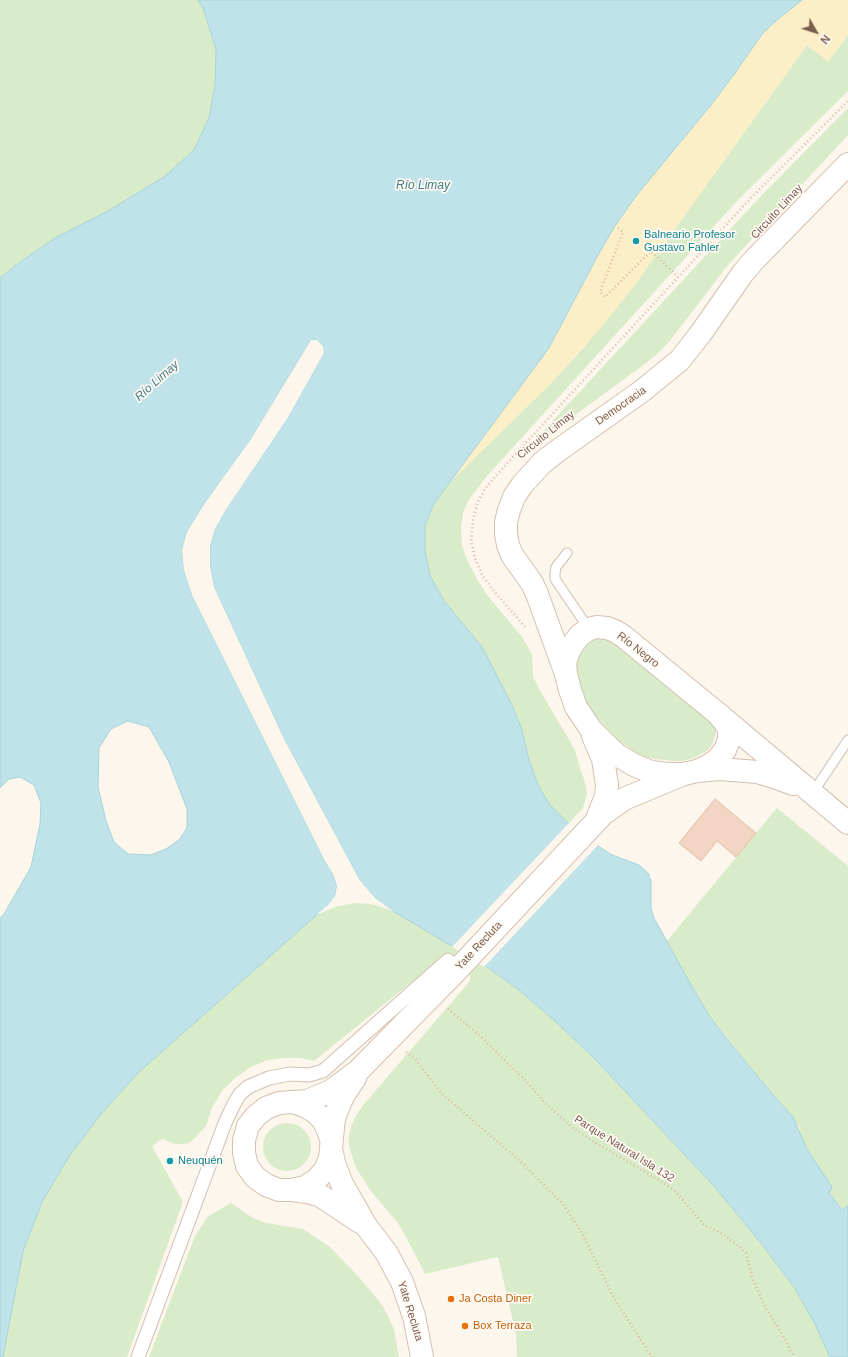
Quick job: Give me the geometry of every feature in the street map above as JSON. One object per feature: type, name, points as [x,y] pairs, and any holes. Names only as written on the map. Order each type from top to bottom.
[{"type":"main road","name":"Democracia","points":[[566,674],[537,594],[532,583],[512,555],[508,545],[506,522],[514,497],[531,474],[542,463],[642,391],[680,360],[754,259],[848,164]]},
{"type":"main road","name":"Río Negro","points":[[812,794],[774,777],[757,772],[720,769],[667,774],[651,772],[634,765],[617,755],[592,731],[576,707],[566,674],[568,653],[573,644],[580,635],[597,627],[607,628],[614,631],[717,712],[848,823]]},
{"type":"main road","name":"Río Negro","points":[[690,773],[708,766],[717,760],[725,750],[729,740],[728,730],[724,721],[717,712]]},
{"type":"main road","name":"Yate Recluta","points":[[592,731],[603,759],[607,785],[606,796],[596,820]]},
{"type":"main road","name":"Yate Recluta","points":[[366,1226],[321,1196],[307,1192],[279,1190],[266,1185],[255,1177],[247,1166],[244,1153],[244,1140],[248,1126],[256,1116],[266,1108],[279,1103],[307,1101],[319,1097],[331,1091],[360,1070],[391,1039],[453,965],[607,810],[624,799],[690,773]]},
{"type":"main road","name":"Yate Recluta","points":[[292,1190],[305,1187],[316,1180],[325,1170],[330,1158],[334,1118],[343,1096],[360,1070]]},
{"type":"main road","name":"Yate Recluta","points":[[292,1102],[305,1106],[315,1112],[323,1120],[328,1130],[334,1164],[342,1184],[366,1226],[386,1252],[402,1282],[414,1316],[422,1357]]},
{"type":"street","points":[[138,1357],[225,1123],[240,1094],[248,1086],[269,1078],[290,1074],[309,1075],[323,1071],[453,965]]},
{"type":"lane","points":[[566,553],[556,567],[556,579],[589,630]]},
{"type":"lane","points":[[812,794],[848,740]]},
{"type":"path","points":[[528,631],[482,575],[475,558],[471,541],[473,521],[477,504],[484,490],[497,473],[770,178],[848,101]]},
{"type":"path","points":[[618,228],[623,232],[600,292],[605,297],[650,251],[678,277]]},
{"type":"path","name":"Parque Natural Isla 132","points":[[447,1008],[478,1034],[526,1081],[545,1103],[573,1128],[667,1185],[677,1193],[704,1224],[723,1234],[746,1253],[752,1277],[764,1307],[782,1334],[794,1357]]},
{"type":"path","points":[[391,1039],[415,1059],[442,1094],[520,1161],[558,1198],[582,1233],[615,1300],[652,1357]]},
{"type":"green space","points":[[0,0],[198,0],[203,8],[216,49],[215,86],[209,118],[194,150],[164,177],[108,211],[55,238],[0,278]]},
{"type":"green space","points":[[848,35],[848,91],[737,201],[486,477],[468,501],[463,513],[461,527],[462,545],[467,560],[488,596],[522,637],[528,647],[532,655],[533,676],[538,687],[575,750],[587,794],[583,808],[568,824],[549,804],[538,785],[529,760],[522,730],[512,705],[482,647],[444,601],[430,576],[425,551],[425,526],[433,505],[451,481],[550,384],[585,346],[633,287],[807,45],[828,61]]},
{"type":"green space","points":[[848,108],[848,135],[728,265],[669,342],[655,356],[638,369],[523,453],[759,198]]},
{"type":"green space","points":[[609,637],[709,718],[716,727],[716,732],[713,743],[708,750],[694,758],[683,761],[648,758],[637,753],[618,740],[594,714],[588,706],[579,683],[575,665],[582,646],[592,638]]},
{"type":"green space","points":[[777,808],[848,866],[848,1206],[843,1210],[829,1193],[815,1162],[802,1139],[799,1127],[710,1017],[666,942]]},
{"type":"green space","points":[[355,903],[371,904],[393,911],[470,956],[444,956],[314,1061],[300,1058],[284,1058],[268,1060],[251,1067],[236,1077],[222,1091],[212,1108],[206,1126],[189,1143],[175,1144],[162,1139],[152,1146],[183,1202],[127,1357],[3,1357],[23,1251],[43,1200],[70,1155],[101,1114],[139,1072],[316,915],[338,906]]},
{"type":"green space","points":[[470,956],[519,990],[556,1022],[594,1058],[713,1185],[761,1243],[794,1287],[815,1324],[830,1357],[517,1357],[516,1334],[498,1257],[425,1274],[398,1223],[370,1190],[355,1166],[349,1146],[349,1135],[352,1124],[364,1104],[470,981]]},
{"type":"green space","points":[[282,1123],[292,1123],[301,1127],[307,1133],[310,1138],[310,1156],[301,1167],[292,1171],[282,1171],[273,1167],[267,1161],[263,1152],[263,1142],[267,1133],[273,1127]]},
{"type":"green space","points":[[231,1203],[253,1218],[266,1223],[303,1229],[330,1247],[358,1276],[383,1306],[394,1329],[399,1357],[149,1357],[195,1236],[207,1217]]},
{"type":"sand","name":"Balneario Profesor Gustavo Fahler","points":[[802,0],[848,0],[848,35],[828,61],[807,45],[612,314],[550,384],[451,481],[549,348],[597,257],[615,226],[636,196],[711,105],[763,33]]},
{"type":"water","name":"Río Limay","points":[[198,0],[802,0],[763,33],[711,105],[636,196],[615,226],[549,348],[433,505],[425,526],[425,551],[430,576],[444,601],[482,647],[512,705],[522,730],[529,760],[538,785],[549,804],[578,833],[612,855],[639,865],[648,873],[651,881],[651,909],[654,918],[710,1017],[773,1095],[793,1117],[807,1149],[832,1187],[829,1193],[842,1210],[848,1206],[848,1357],[830,1357],[815,1324],[794,1287],[761,1243],[713,1185],[594,1058],[519,990],[487,967],[393,911],[375,898],[359,879],[284,739],[214,587],[210,566],[210,546],[215,529],[225,511],[287,419],[324,353],[323,346],[317,340],[311,340],[251,439],[205,503],[187,532],[182,550],[184,570],[192,595],[325,861],[333,874],[337,886],[335,896],[328,905],[139,1072],[101,1114],[70,1155],[43,1200],[23,1251],[3,1357],[0,1357],[0,918],[4,914],[31,867],[40,824],[41,803],[34,785],[20,777],[9,779],[0,788],[0,278],[55,238],[108,211],[164,177],[194,150],[209,118],[215,86],[216,49],[203,8]],"holes":[[[128,721],[149,727],[169,762],[187,809],[187,828],[179,840],[166,849],[151,855],[128,854],[114,842],[106,821],[98,787],[99,748],[111,729]]]},
{"type":"pier","points":[[311,340],[317,340],[323,346],[324,353],[287,419],[225,511],[215,529],[210,546],[210,566],[214,587],[284,739],[359,879],[375,898],[393,911],[387,909],[373,899],[357,881],[282,740],[212,588],[208,566],[208,546],[214,528],[223,510],[285,418],[322,352],[321,347],[316,342],[312,342],[253,440],[206,504],[189,532],[185,550],[186,570],[194,594],[326,860],[335,873],[339,886],[337,897],[329,907],[316,915],[328,905],[335,896],[337,886],[333,874],[325,861],[192,595],[184,570],[182,550],[187,532],[205,503],[251,439]]},
{"type":"pier","points":[[570,822],[579,831],[599,844],[484,967],[452,947]]},
{"type":"building","points":[[715,799],[756,833],[736,857],[717,841],[701,861],[679,843]]},
{"type":"place","name":"Balneario Profesor Gustavo Fahler","points":[[636,241]]},
{"type":"place","name":"Neuquén","points":[[170,1161]]},
{"type":"place","name":"Ja Costa Diner","points":[[451,1299]]},
{"type":"place","name":"Box Terraza","points":[[465,1326]]}]
